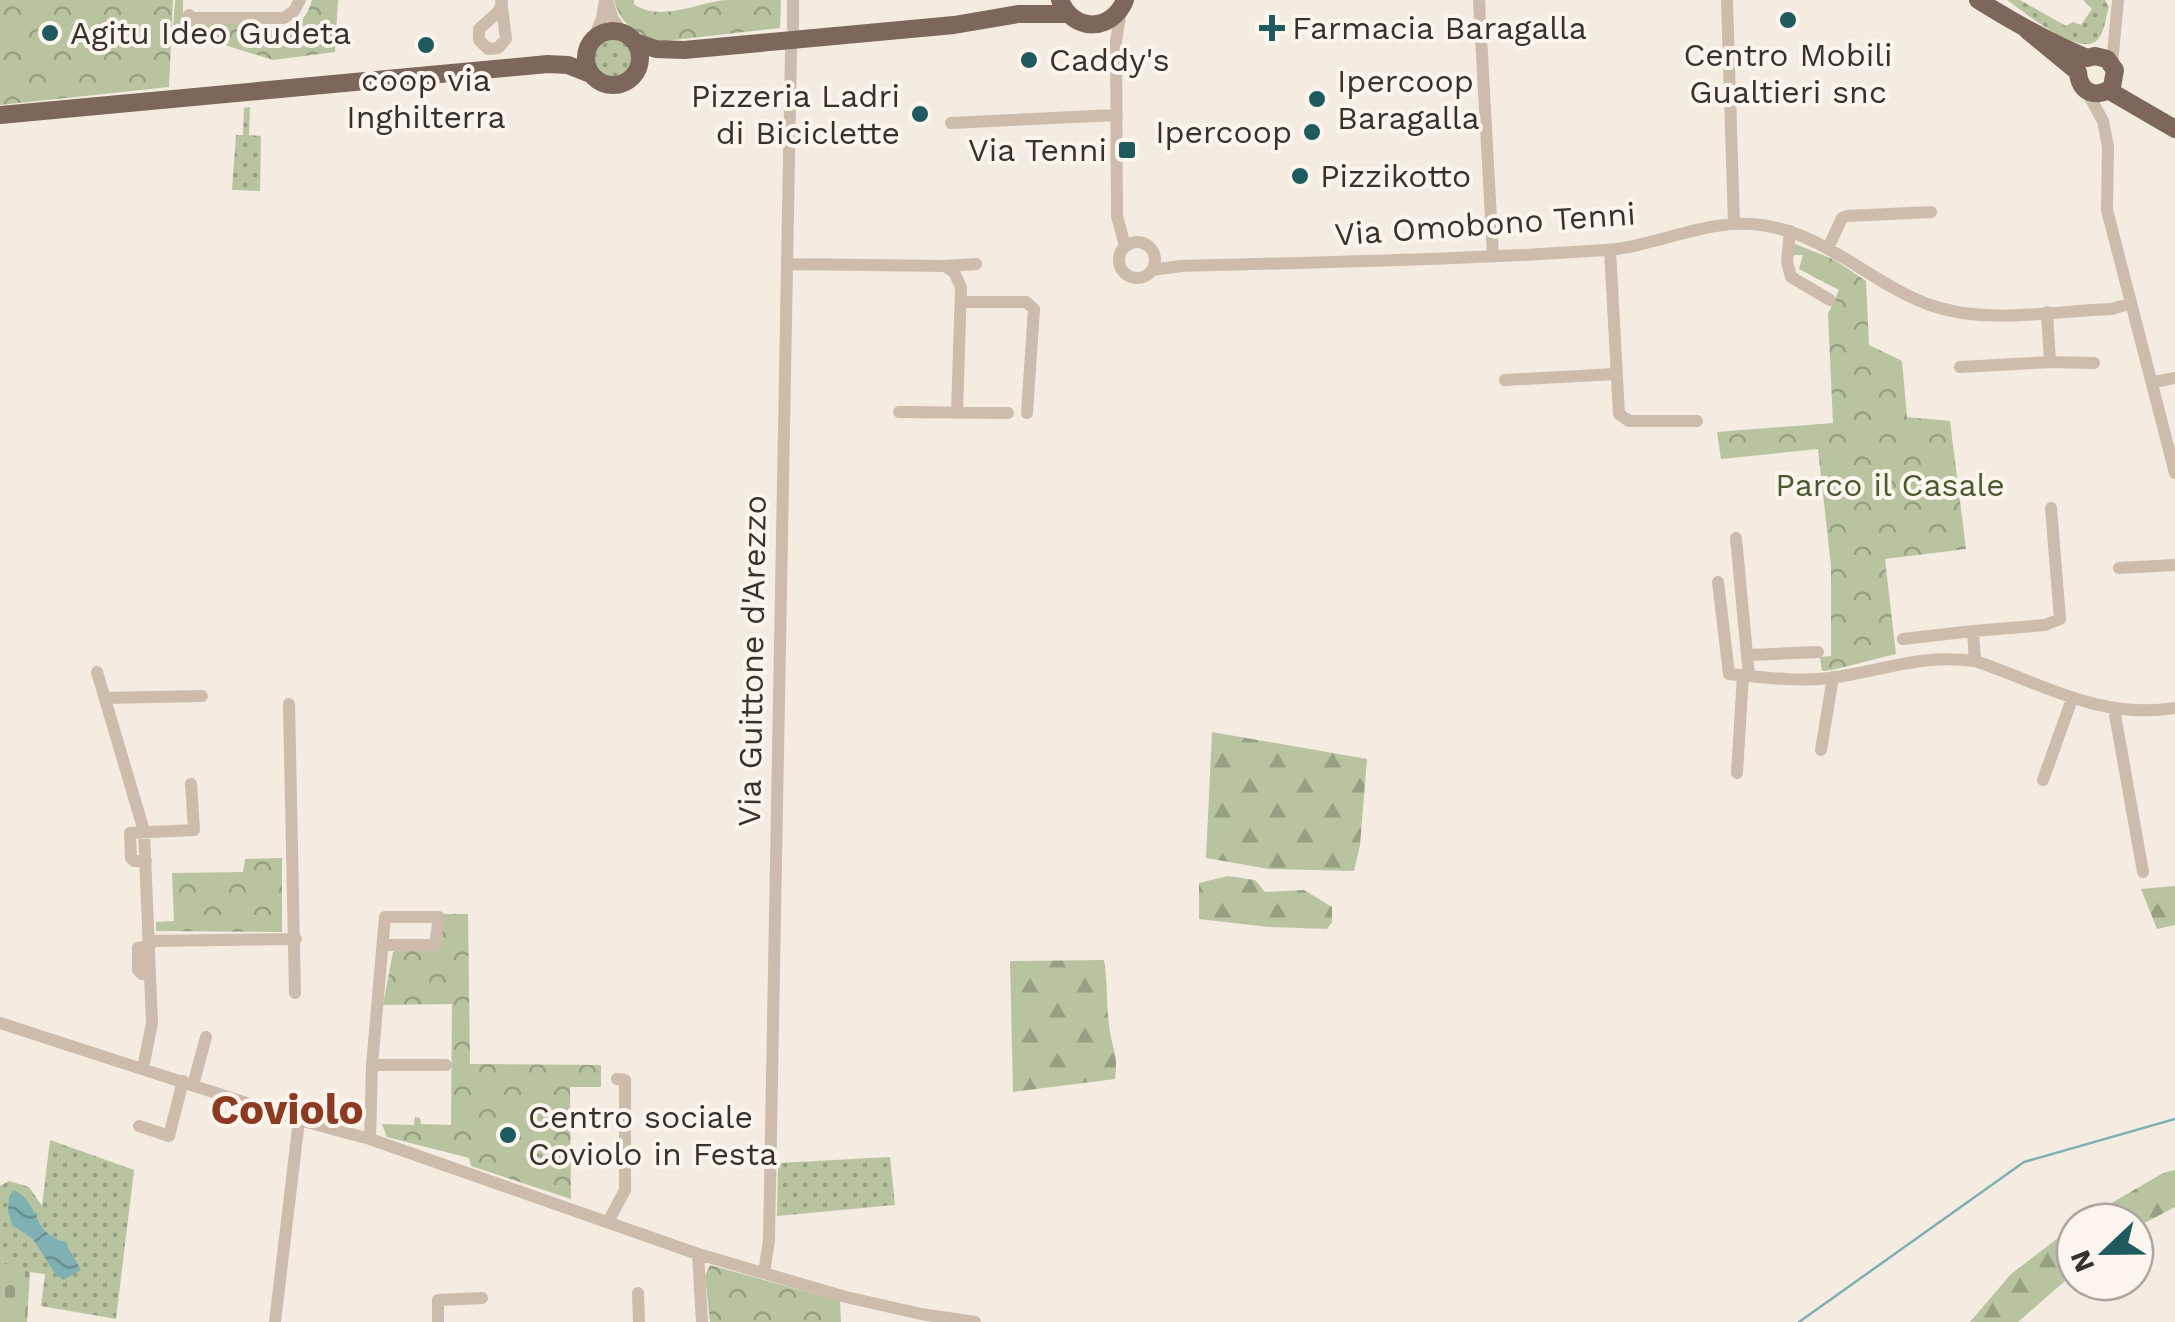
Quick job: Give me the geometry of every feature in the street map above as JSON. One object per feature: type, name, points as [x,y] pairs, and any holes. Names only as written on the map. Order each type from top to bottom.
[{"type":"main road","points":[[1018,14],[1046,0]]},
{"type":"main road","points":[[1978,0],[2093,63],[2104,89]]},
{"type":"main road","points":[[548,64],[608,31],[656,50],[684,50],[954,25],[1064,7],[1083,24],[1092,25],[1113,18],[1123,5]]},
{"type":"main road","points":[[0,115],[548,64],[568,65],[602,83],[616,85],[630,79],[638,67],[640,58],[629,37]]},
{"type":"main road","points":[[590,74],[586,59],[591,41]]},
{"type":"main road","points":[[638,67],[684,50]]},
{"type":"main road","points":[[2093,63],[2080,84],[2104,89],[2175,128]]},
{"type":"street","points":[[189,14],[193,18],[284,18],[300,0]]},
{"type":"street","points":[[606,0],[613,19],[629,37]]},
{"type":"street","points":[[591,41],[606,0]]},
{"type":"street","points":[[793,0],[793,28]]},
{"type":"street","points":[[1480,0],[1493,255]]},
{"type":"street","points":[[1726,0],[1734,224]]},
{"type":"street","points":[[2093,63],[2113,34],[2117,0]]},
{"type":"street","points":[[1123,5],[1115,64],[1117,216],[1130,243],[1118,256],[1124,274],[1136,278],[1152,270],[1154,256]]},
{"type":"street","points":[[1092,25],[1106,38],[1115,64]]},
{"type":"street","name":"Via Guittone d'Arezzo","points":[[764,1273],[769,1245],[791,50]]},
{"type":"street","points":[[2104,89],[2107,210],[2175,472]]},
{"type":"street","points":[[950,123],[1117,115]]},
{"type":"street","points":[[1830,246],[1842,218],[1847,216],[1931,212]]},
{"type":"street","name":"Via Omobono Tenni","points":[[1152,270],[1610,250],[1734,224],[1758,224],[1830,246],[1918,300],[1972,315],[2111,309],[2129,304]]},
{"type":"street","points":[[1790,231],[1791,277],[1830,300]]},
{"type":"street","name":"Via Omobono Tenni","points":[[1130,243],[1149,246],[1154,256],[1181,266]]},
{"type":"street","points":[[1610,250],[1617,405],[1623,418],[1697,421]]},
{"type":"street","points":[[787,264],[976,264]]},
{"type":"street","points":[[945,266],[954,272],[961,286],[957,414]]},
{"type":"street","points":[[961,302],[1026,302],[1034,309],[1027,413]]},
{"type":"street","points":[[2047,312],[2050,362]]},
{"type":"street","points":[[1960,368],[2094,363]]},
{"type":"street","points":[[1505,380],[1615,374]]},
{"type":"street","points":[[2154,382],[2175,378]]},
{"type":"street","points":[[899,412],[1008,413]]},
{"type":"street","points":[[1903,639],[2044,626],[2060,620],[2052,508]]},
{"type":"street","points":[[1736,538],[1749,656],[1737,774]]},
{"type":"street","points":[[2119,568],[2175,565]]},
{"type":"street","points":[[1718,582],[1729,674],[1833,677],[1907,661],[1975,661],[2072,699],[2114,709],[2175,708]]},
{"type":"street","points":[[1974,632],[1975,661]]},
{"type":"street","points":[[1749,656],[1818,652]]},
{"type":"street","points":[[97,672],[144,831],[152,1023],[142,1068]]},
{"type":"street","points":[[1821,750],[1833,677]]},
{"type":"street","points":[[105,698],[202,696]]},
{"type":"street","points":[[2044,780],[2072,699]]},
{"type":"street","points":[[289,704],[295,993]]},
{"type":"street","points":[[2114,709],[2143,872]]},
{"type":"street","points":[[144,831],[194,830],[192,784]]},
{"type":"street","points":[[370,1139],[372,1065],[385,918],[439,917],[435,945],[383,944]]},
{"type":"street","points":[[150,943],[296,940]]},
{"type":"street","points":[[0,1023],[370,1139],[698,1254],[893,1315],[975,1322]]},
{"type":"street","points":[[139,1126],[169,1136],[206,1037]]},
{"type":"street","points":[[372,1065],[446,1066]]},
{"type":"street","points":[[608,1222],[626,1190],[625,1080],[616,1079]]},
{"type":"street","points":[[275,1322],[300,1120]]},
{"type":"street","points":[[698,1254],[702,1322]]},
{"type":"street","points":[[638,1294],[638,1322]]},
{"type":"street","points":[[438,1322],[438,1300],[482,1298]]},
{"type":"green space","points":[[0,0],[173,0],[169,87],[0,105]]},
{"type":"green space","points":[[175,0],[183,0],[183,13],[193,18],[247,19],[248,31],[269,31],[296,24],[312,0],[338,0],[335,52],[273,60],[173,29]]},
{"type":"green space","points":[[614,0],[634,0],[644,9],[668,12],[725,0],[781,0],[780,28],[665,41],[633,29],[621,17]]},
{"type":"green space","points":[[2007,0],[2020,0],[2066,26],[2073,22],[2081,25],[2092,9],[2083,0],[2105,0],[2109,7],[2099,38],[2080,43],[2053,32]]},
{"type":"green space","points":[[612,38],[626,44],[632,58],[626,72],[612,78],[598,72],[592,58],[598,44]]},
{"type":"green space","points":[[250,107],[249,135],[261,136],[260,191],[232,190],[236,135],[243,135],[244,108]]},
{"type":"green space","name":"Parco il Casale","points":[[1795,244],[1833,259],[1866,281],[1869,345],[1902,361],[1907,417],[1950,421],[1966,549],[1885,559],[1896,654],[1822,671],[1820,657],[1831,656],[1831,566],[1818,449],[1721,459],[1717,432],[1833,423],[1828,314],[1839,290],[1799,269],[1803,255],[1791,255]]},
{"type":"green space","points":[[1212,732],[1367,759],[1354,871],[1269,869],[1206,858]]},
{"type":"green space","points":[[282,858],[282,932],[156,931],[156,922],[174,921],[172,873],[243,872],[245,859]]},
{"type":"green space","points":[[1228,876],[1255,880],[1265,892],[1304,890],[1332,907],[1332,922],[1327,929],[1199,919],[1199,883]]},
{"type":"green space","points":[[2175,886],[2175,925],[2157,929],[2141,889]]},
{"type":"green space","points":[[442,914],[468,914],[470,1064],[601,1065],[601,1087],[570,1087],[571,1199],[471,1166],[469,1158],[387,1137],[382,1124],[414,1125],[415,1117],[420,1118],[421,1124],[451,1125],[452,1004],[383,1005],[393,952],[438,950]]},
{"type":"green space","points":[[1104,960],[1115,1079],[1013,1092],[1010,961]]},
{"type":"green space","points":[[50,1140],[134,1170],[116,1319],[41,1306],[45,1274],[30,1272],[27,1322],[0,1322],[0,1186],[9,1181],[29,1187],[42,1206]]},
{"type":"green space","points":[[890,1157],[895,1205],[777,1216],[778,1163]]},
{"type":"green space","points":[[2175,1170],[2175,1207],[2155,1218],[2155,1202],[2113,1202]]},
{"type":"green space","points":[[2055,1240],[2055,1290],[2018,1322],[1970,1322],[2011,1274]]},
{"type":"green space","points":[[0,1262],[29,1272],[27,1322],[0,1322]]},
{"type":"green space","points":[[710,1265],[840,1301],[841,1322],[710,1322],[705,1276]]},
{"type":"water","points":[[14,1190],[29,1203],[46,1232],[65,1242],[81,1270],[63,1280],[33,1239],[12,1225],[8,1211],[9,1196]]},
{"type":"waterway","points":[[1799,1322],[2024,1162],[2175,1119]]},
{"type":"place","name":"Centro Mobili Gualtieri snc","points":[[1788,20]]},
{"type":"place","name":"Farmacia Baragalla","points":[[1272,28]]},
{"type":"place","name":"Agitu Ideo Gudeta","points":[[50,33]]},
{"type":"place","name":"coop via Inghilterra","points":[[426,45]]},
{"type":"place","name":"Caddy's","points":[[1029,60]]},
{"type":"place","name":"Ipercoop Baragalla","points":[[1317,99]]},
{"type":"place","name":"Pizzeria Ladri di Biciclette","points":[[920,114]]},
{"type":"place","name":"Ipercoop","points":[[1312,132]]},
{"type":"place","name":"Via Tenni","points":[[1127,150]]},
{"type":"place","name":"Pizzikotto","points":[[1300,176]]},
{"type":"place","name":"Centro sociale Coviolo in Festa","points":[[508,1135]]},
{"type":"district","name":"Coviolo","points":[[287,1109]]}]
